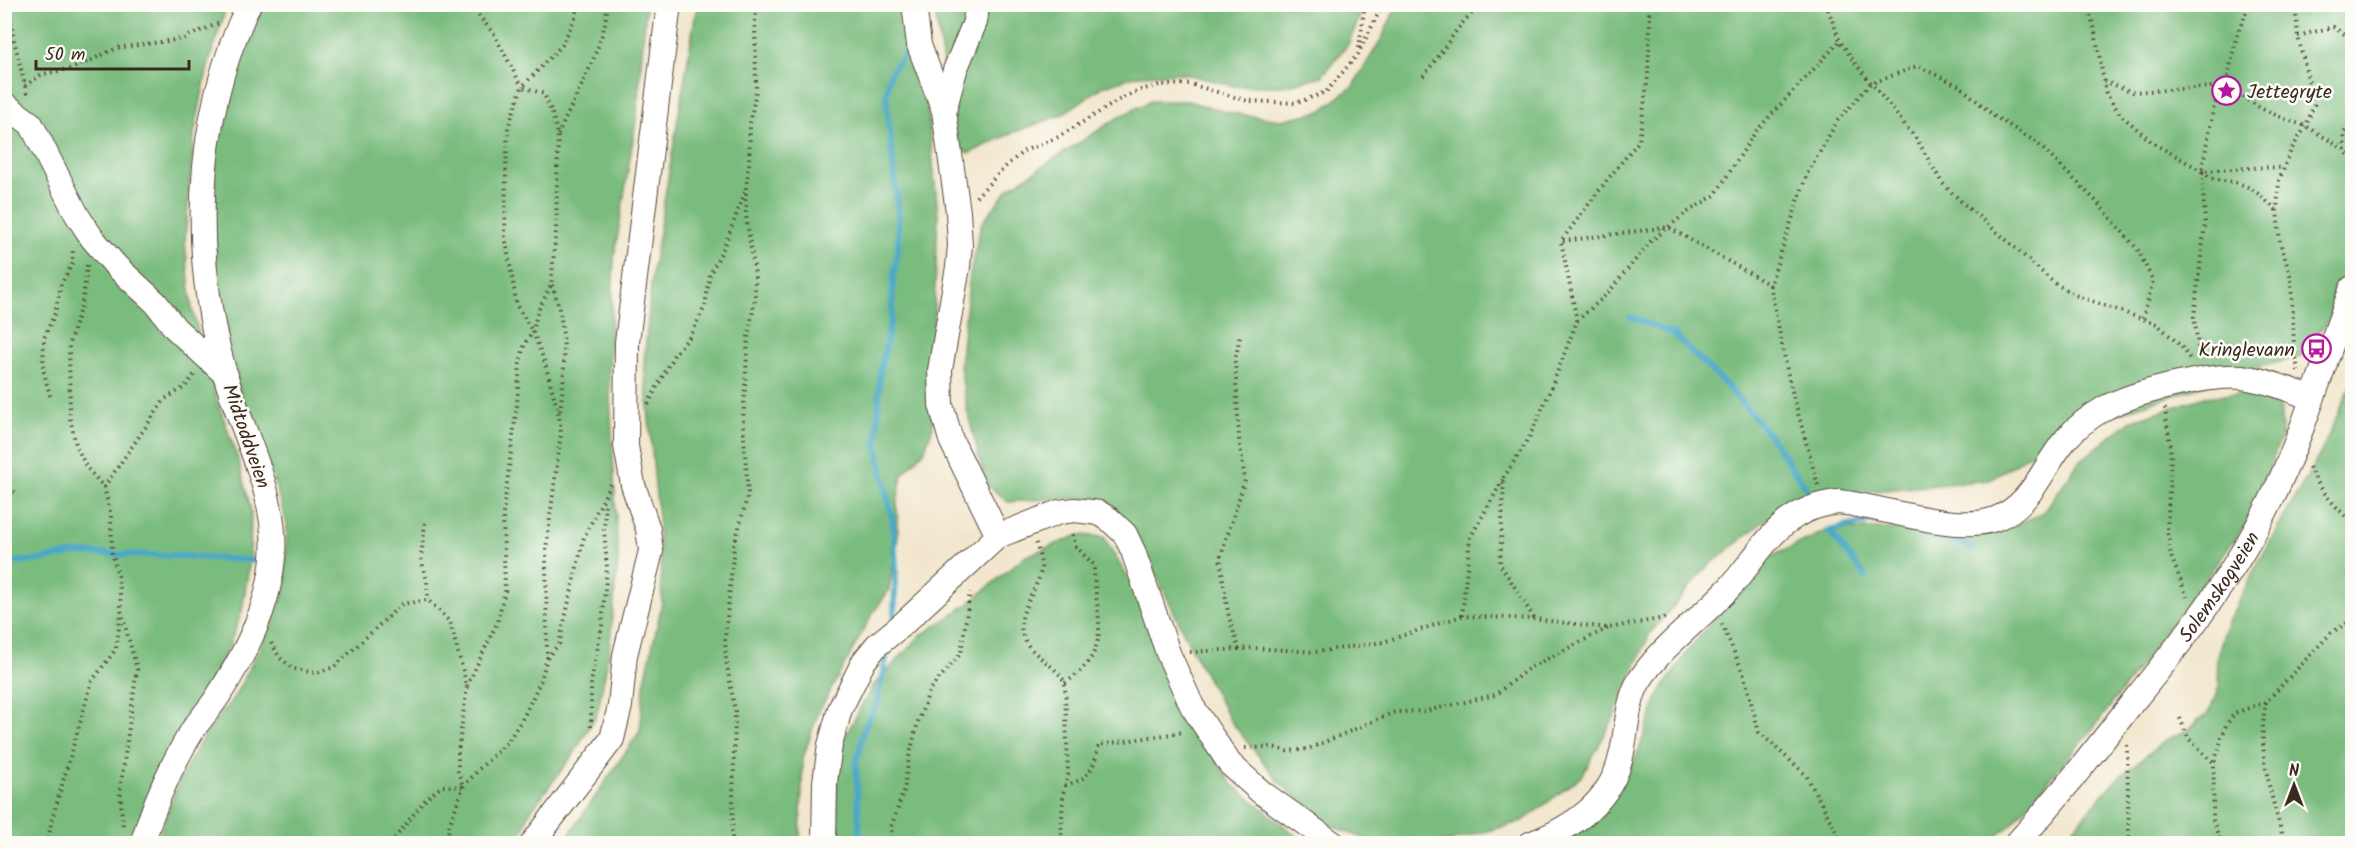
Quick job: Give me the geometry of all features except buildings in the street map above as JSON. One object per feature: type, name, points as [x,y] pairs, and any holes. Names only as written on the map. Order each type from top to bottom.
[{"type":"street","points":[[532,843],[612,739],[620,706],[625,655],[651,550],[648,529],[633,485],[626,446],[627,342],[669,4]]},
{"type":"street","points":[[914,4],[919,45],[944,111],[958,212],[960,245],[940,370],[941,405],[951,440],[1006,532]]},
{"type":"street","points":[[944,111],[955,70],[975,22],[977,4]]},
{"type":"street","name":"Midtoddveien","points":[[133,838],[148,824],[182,751],[244,654],[259,617],[269,583],[273,558],[271,512],[258,466],[226,375],[207,288],[204,263],[204,187],[209,135],[230,49],[247,8]]},
{"type":"street","points":[[4,104],[31,124],[86,229],[116,266],[156,303],[175,328],[226,375]]},
{"type":"street","name":"Solemskogveien","points":[[2016,843],[2127,711],[2155,684],[2258,525],[2275,492],[2296,441],[2352,288]]},
{"type":"street","points":[[1530,843],[1570,825],[1592,808],[1616,772],[1622,753],[1627,719],[1639,682],[1677,637],[1730,587],[1775,532],[1786,522],[1809,508],[1823,503],[1852,503],[1947,522],[1981,523],[2012,512],[2023,502],[2065,440],[2087,420],[2107,407],[2163,389],[2203,381],[2243,377],[2312,399]]},
{"type":"street","points":[[824,843],[825,782],[830,745],[840,709],[857,672],[877,645],[975,556],[1006,532],[1066,511],[1088,510],[1109,519],[1125,534],[1133,550],[1168,653],[1192,706],[1230,764],[1249,781],[1334,843]]},
{"type":"path","points":[[9,4],[13,36],[31,124]]},
{"type":"path","points":[[463,788],[458,771],[458,752],[467,686],[498,623],[505,591],[503,514],[517,405],[520,361],[525,344],[533,332],[537,313],[551,285],[556,231],[558,135],[544,94],[522,87],[494,34],[478,15],[474,4]]},
{"type":"path","points":[[446,843],[450,823],[463,788],[480,768],[507,743],[524,716],[541,680],[547,658],[546,549],[561,434],[559,415],[545,363],[533,332],[517,306],[505,236],[508,127],[522,87],[562,45],[576,16],[578,4]]},
{"type":"path","points":[[558,135],[593,58],[607,21],[608,4]]},
{"type":"path","points":[[732,843],[735,711],[726,659],[725,638],[734,546],[748,494],[743,422],[748,337],[755,300],[746,216],[746,188],[750,123],[756,91],[755,18],[758,4]]},
{"type":"path","points":[[1358,54],[1365,4]]},
{"type":"path","points":[[958,212],[1024,151],[1058,137],[1126,96],[1141,90],[1159,85],[1190,84],[1248,101],[1296,103],[1326,92],[1358,54],[1383,4]]},
{"type":"path","points":[[1423,76],[1471,13],[1484,4]]},
{"type":"path","points":[[1577,321],[1562,241],[1639,141],[1648,76],[1650,21],[1648,4]]},
{"type":"path","points":[[1826,4],[1840,41],[1870,84],[1918,141],[1942,183],[2053,282],[2075,295],[2157,324],[2181,346],[2203,381]]},
{"type":"path","points":[[2086,4],[2094,27],[2106,93],[2120,114],[2153,142],[2202,171],[2212,180],[2238,183],[2261,195],[2277,210]]},
{"type":"path","points":[[2203,381],[2194,317],[2205,224],[2202,171],[2214,105],[2226,86],[2237,34],[2250,4]]},
{"type":"path","points":[[2295,4],[2298,36],[2314,105],[2306,126],[2291,150],[2279,181],[2277,210],[2280,242],[2291,278],[2294,345],[2298,372],[2312,399]]},
{"type":"path","points":[[25,86],[42,74],[74,68],[117,48],[182,39],[247,8]]},
{"type":"path","points":[[2298,36],[2333,27],[2352,39]]},
{"type":"path","points":[[1462,616],[1470,538],[1532,430],[1554,382],[1577,321],[1608,293],[1651,241],[1715,195],[1756,131],[1840,41]]},
{"type":"path","points":[[1823,503],[1790,384],[1770,285],[1807,174],[1838,120],[1870,84],[1917,66],[1960,86],[1994,116],[2036,141],[2096,201],[2138,250],[2153,281],[2143,318]]},
{"type":"path","points":[[2103,81],[2133,92],[2226,86],[2262,109],[2306,126],[2345,150],[2352,160]]},
{"type":"path","points":[[2345,150],[2344,133],[2352,123]]},
{"type":"path","points":[[2202,171],[2247,170],[2266,166],[2284,168]]},
{"type":"path","points":[[647,406],[674,355],[691,335],[705,306],[710,274],[724,247],[746,188]]},
{"type":"path","points":[[1562,241],[1668,227],[1770,285]]},
{"type":"path","points":[[48,843],[51,824],[92,681],[116,649],[121,611],[119,579],[112,553],[111,515],[104,487],[86,467],[76,445],[70,418],[69,344],[83,299],[87,274],[86,229],[74,236],[72,264],[62,285],[55,313],[44,338],[43,369],[50,396]]},
{"type":"path","points":[[551,285],[560,306],[563,332],[564,377],[559,415]]},
{"type":"path","points":[[1239,650],[1228,613],[1220,558],[1245,480],[1239,439],[1235,362],[1240,336]]},
{"type":"path","points":[[104,487],[165,399],[185,387],[208,358]]},
{"type":"path","points":[[2163,389],[2171,454],[2167,531],[2171,556],[2195,620]]},
{"type":"path","points":[[2296,441],[2319,488],[2352,522]]},
{"type":"path","points":[[1504,477],[1500,564],[1534,619]]},
{"type":"path","points":[[4,485],[15,492]]},
{"type":"path","points":[[547,658],[559,644],[584,537],[605,498],[604,529],[607,567],[602,625],[591,683],[591,728]]},
{"type":"path","points":[[1065,683],[1081,673],[1095,654],[1100,615],[1094,589],[1094,566],[1076,547],[1066,511]]},
{"type":"path","points":[[425,523],[421,558],[427,581],[428,600],[450,622],[467,686]]},
{"type":"path","points":[[1006,532],[1037,543],[1041,570],[1024,608],[1022,633],[1028,645],[1041,660],[1061,674],[1065,683],[1068,774],[1065,785],[1061,843]]},
{"type":"path","points":[[893,843],[891,827],[904,790],[918,722],[930,689],[961,653],[975,556]]},
{"type":"path","points":[[259,617],[280,658],[294,669],[317,673],[334,667],[402,604],[428,600]]},
{"type":"path","points":[[121,611],[137,669],[120,790],[133,838]]},
{"type":"path","points":[[1065,785],[1080,782],[1093,769],[1099,745],[1210,736],[1229,740],[1246,748],[1273,747],[1287,751],[1315,747],[1395,712],[1426,711],[1495,695],[1529,668],[1608,628],[1704,611],[1724,626],[1744,675],[1759,732],[1806,775],[1840,843]]},
{"type":"path","points":[[1168,653],[1254,648],[1316,652],[1383,642],[1462,616],[1534,619],[1608,628]]},
{"type":"path","points":[[2221,843],[2213,820],[2214,763],[2226,725],[2235,713],[2266,702],[2331,633],[2352,620]]},
{"type":"path","points":[[2266,702],[2263,725],[2265,762],[2271,795],[2285,843]]},
{"type":"path","points":[[2127,711],[2129,843]]},
{"type":"path","points":[[2180,718],[2188,738],[2214,763]]},
{"type":"path","points":[[390,843],[426,799],[442,786],[463,788]]},
{"type":"green space","points":[[5,5],[227,5],[208,66],[194,134],[185,241],[192,309],[251,510],[250,560],[242,611],[228,649],[132,843],[5,844]]},
{"type":"green space","points":[[264,5],[646,5],[637,114],[614,259],[609,373],[618,559],[609,653],[597,714],[573,755],[529,813],[519,843],[156,844],[177,785],[202,739],[234,697],[267,635],[285,590],[287,524],[273,478],[245,412],[226,334],[215,259],[212,203],[217,138],[230,81]]},
{"type":"green space","points":[[697,5],[909,5],[928,113],[938,213],[933,336],[927,387],[933,427],[924,451],[902,475],[897,503],[898,537],[889,590],[873,613],[818,713],[803,758],[800,843],[566,844],[571,832],[640,731],[644,685],[662,603],[659,529],[644,364],[652,274]]},
{"type":"green space","points":[[934,5],[1365,5],[1348,44],[1322,76],[1284,86],[1234,86],[1181,73],[1138,75],[1104,86],[1061,115],[1012,133],[970,153],[956,148]]},
{"type":"green space","points":[[1397,5],[2352,5],[2352,267],[2331,316],[2300,357],[2255,368],[2065,431],[1990,480],[1809,497],[1768,518],[1706,568],[1650,633],[1613,719],[1582,776],[1523,821],[1444,843],[1374,843],[1331,825],[1281,784],[1230,720],[1195,656],[1153,568],[1129,527],[1102,500],[1062,498],[1008,502],[986,484],[967,410],[960,366],[970,274],[981,224],[1009,188],[1119,117],[1151,101],[1188,101],[1230,113],[1281,120],[1321,111],[1353,86],[1382,38]]},
{"type":"green space","points":[[2352,383],[2352,843],[2060,843],[2119,777],[2166,740],[2188,730],[2210,711],[2220,684],[2216,660],[2226,626],[2254,570],[2321,452]]},
{"type":"green space","points":[[2252,392],[2280,400],[2282,435],[2247,523],[2099,721],[2011,825],[1988,843],[1561,844],[1606,805],[1637,755],[1659,694],[1689,649],[1766,559],[1830,529],[1887,529],[1960,536],[2014,526],[2043,513],[2079,462],[2130,421],[2205,397]]},
{"type":"green space","points":[[1079,535],[1104,537],[1131,583],[1174,698],[1232,784],[1305,843],[836,844],[837,751],[872,687],[920,636],[967,605],[1024,557]]},
{"type":"waterway","points":[[928,17],[932,4]]},
{"type":"waterway","points":[[894,617],[896,568],[893,522],[877,446],[880,372],[892,315],[893,281],[898,248],[898,211],[886,96],[890,73],[905,54]]},
{"type":"waterway","points":[[1631,317],[1673,334],[1725,384],[1768,433],[1813,498]]},
{"type":"waterway","points":[[1866,577],[1829,531],[1879,519]]},
{"type":"waterway","points":[[1909,527],[1971,547]]},
{"type":"waterway","points":[[4,563],[39,560],[76,553],[259,561]]},
{"type":"waterway","points":[[860,844],[856,766],[864,730],[877,703],[887,654]]},
{"type":"place","name":"Jettegryte","points":[[2226,91]]},
{"type":"place","name":"Kringlevann","points":[[2316,349]]}]
